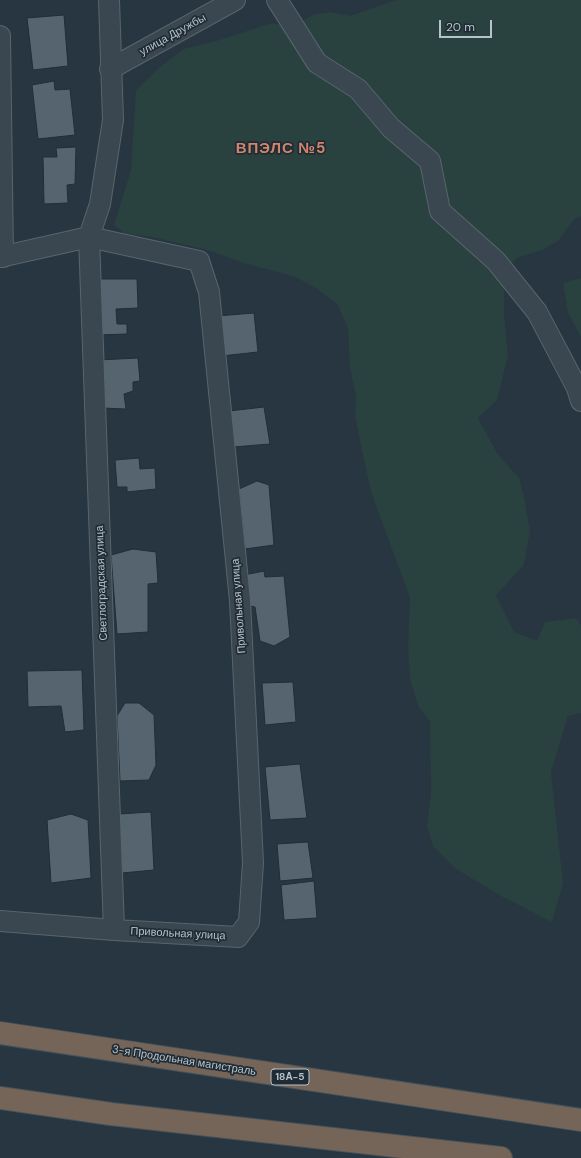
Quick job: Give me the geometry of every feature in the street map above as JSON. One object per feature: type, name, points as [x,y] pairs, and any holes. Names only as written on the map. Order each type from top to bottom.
[{"type":"highway","name":"3-я Продольная магистраль","points":[[0,1033],[581,1120]]},
{"type":"highway","points":[[0,1098],[111,1114],[501,1158]]},
{"type":"street","points":[[0,36],[2,257],[89,237],[100,204],[113,120],[110,70],[109,0]]},
{"type":"street","name":"улица Дружбы","points":[[110,70],[235,0]]},
{"type":"street","points":[[277,0],[318,63],[358,89],[391,128],[430,161],[440,211],[496,260],[537,312],[577,388],[581,401]]},
{"type":"street","name":"Светлоградская улица","points":[[89,237],[114,930]]},
{"type":"street","name":"Привольная улица","points":[[89,237],[199,261],[209,292],[240,601],[253,863],[250,922],[238,937],[114,930]]},
{"type":"street","points":[[0,921],[114,930]]},
{"type":"green space","points":[[396,0],[581,0],[581,216],[575,218],[558,241],[542,250],[519,257],[504,270],[504,314],[508,356],[497,400],[478,418],[497,453],[519,478],[524,496],[530,531],[524,565],[496,595],[514,632],[537,641],[545,622],[576,618],[581,625],[581,713],[568,716],[551,772],[563,883],[552,922],[501,896],[456,869],[433,846],[427,827],[431,792],[430,721],[419,708],[410,680],[408,648],[410,598],[371,492],[355,417],[356,397],[350,368],[348,329],[338,305],[316,288],[293,276],[240,262],[211,251],[152,237],[125,234],[114,225],[131,170],[136,90],[160,67],[183,49],[216,41],[272,23],[294,27],[312,15],[330,12],[350,16]]},
{"type":"green space","points":[[581,278],[581,337],[568,313],[563,283]]},
{"type":"building","points":[[64,15],[68,66],[33,70],[27,18]]},
{"type":"building","points":[[54,81],[55,90],[70,89],[75,135],[38,139],[32,85]]},
{"type":"building","points":[[76,147],[75,184],[67,185],[68,203],[44,204],[43,157],[57,157],[56,148]]},
{"type":"building","points":[[96,279],[137,279],[138,308],[116,309],[117,324],[127,324],[127,334],[97,335]]},
{"type":"building","points":[[254,313],[258,352],[221,356],[217,316]]},
{"type":"building","points":[[138,358],[140,381],[133,382],[133,391],[124,394],[126,409],[102,408],[98,360]]},
{"type":"building","points":[[264,407],[270,444],[233,447],[229,411]]},
{"type":"building","points":[[139,458],[140,469],[155,468],[156,489],[127,492],[127,487],[117,487],[115,460]]},
{"type":"building","points":[[257,481],[269,485],[274,545],[245,549],[239,489]]},
{"type":"building","points":[[133,549],[156,552],[158,583],[148,584],[148,632],[117,634],[111,555]]},
{"type":"building","points":[[264,571],[265,577],[284,576],[290,637],[274,646],[260,641],[255,607],[246,605],[244,575]]},
{"type":"building","points":[[82,670],[84,730],[65,732],[61,706],[28,707],[27,671]]},
{"type":"building","points":[[293,682],[296,722],[265,725],[262,683]]},
{"type":"building","points":[[125,703],[139,703],[154,715],[156,765],[149,780],[120,781],[117,716]]},
{"type":"building","points":[[300,764],[307,818],[270,820],[265,767]]},
{"type":"building","points":[[151,812],[154,870],[122,873],[119,814]]},
{"type":"building","points":[[71,814],[88,820],[91,878],[51,883],[47,820]]},
{"type":"building","points":[[308,842],[313,878],[280,881],[277,844]]},
{"type":"building","points":[[314,881],[317,918],[284,920],[281,885]]},
{"type":"district","name":"ВПЭЛС №5","points":[[281,149]]}]
